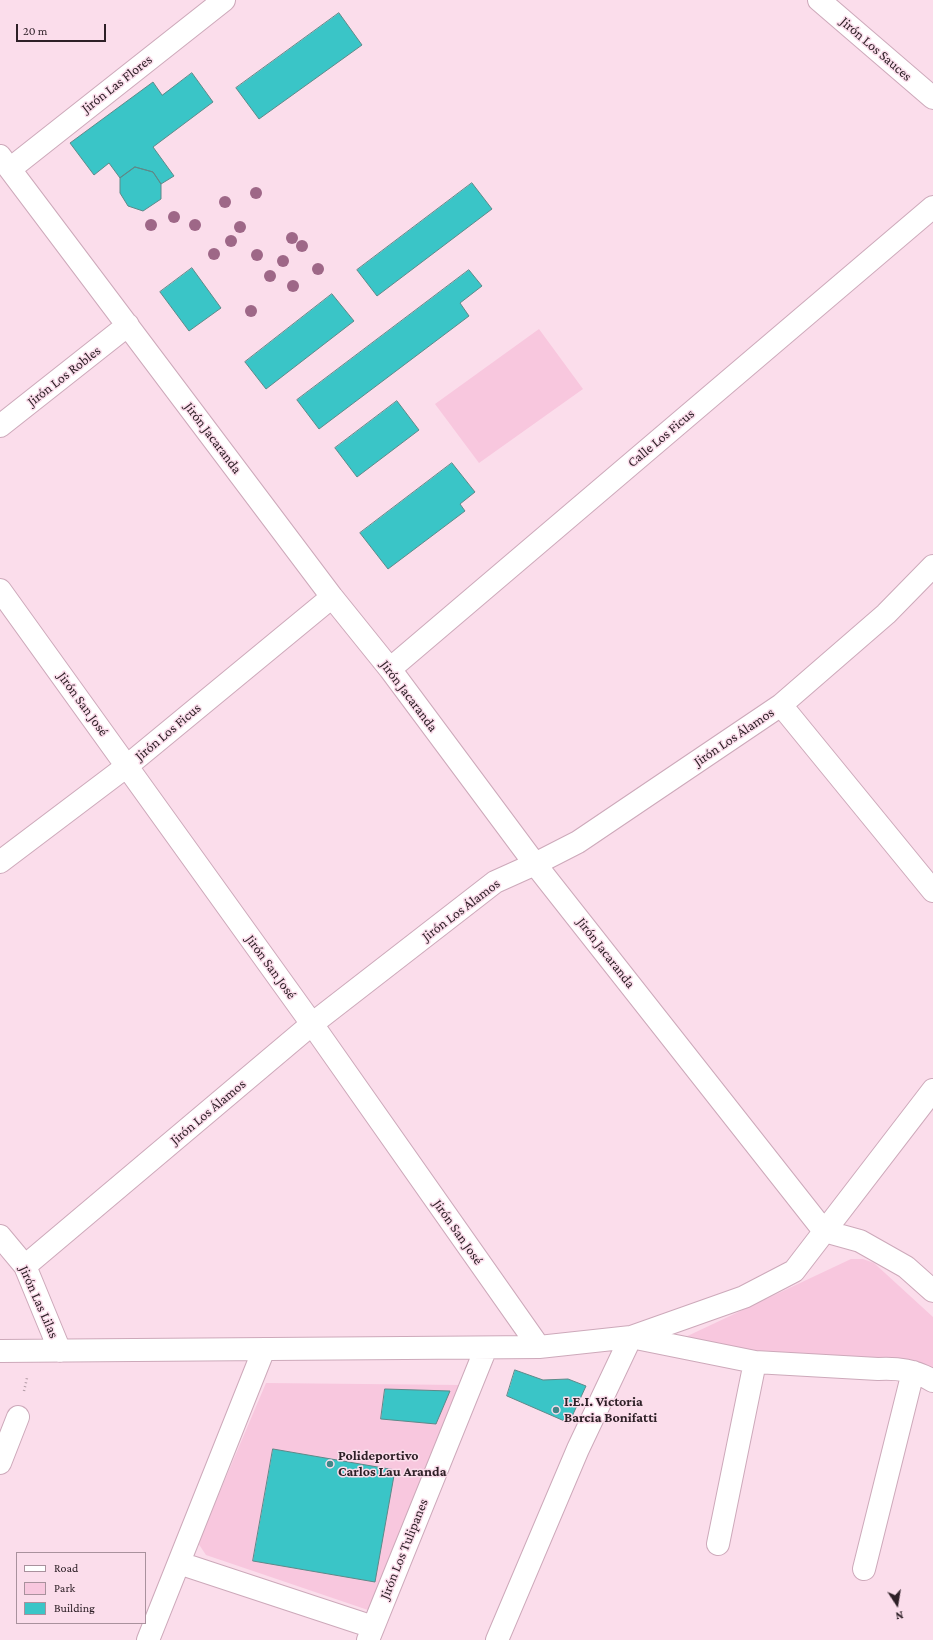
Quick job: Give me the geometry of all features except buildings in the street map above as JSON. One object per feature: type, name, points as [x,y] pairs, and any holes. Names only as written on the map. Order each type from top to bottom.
[{"type":"street","name":"Jirón Las Flores","points":[[5,162],[224,0]]},
{"type":"street","name":"Jirón Los Sauces","points":[[819,0],[933,98]]},
{"type":"street","name":"Jirón Jacaranda","points":[[5,162],[332,597],[390,669],[535,864],[824,1231]]},
{"type":"street","name":"Calle Los Ficus","points":[[390,669],[933,207]]},
{"type":"street","name":"Jirón Los Robles","points":[[0,426],[128,325]]},
{"type":"street","name":"Jirón Los Álamos","points":[[25,1266],[312,1024],[495,882],[578,842],[781,705],[886,614],[933,566]]},
{"type":"street","name":"Jirón San José","points":[[0,590],[312,1024],[539,1347]]},
{"type":"street","name":"Jirón Los Ficus","points":[[0,862],[127,766],[332,597]]},
{"type":"street","points":[[781,705],[933,891]]},
{"type":"street","points":[[0,1352],[60,1350],[539,1347],[631,1337],[744,1297],[794,1271],[933,1090]]},
{"type":"street","points":[[824,1231],[860,1241],[906,1267],[933,1291]]},
{"type":"street","name":"Jirón Las Lilas","points":[[0,1236],[25,1266],[60,1350]]},
{"type":"street","points":[[631,1337],[755,1362],[878,1369],[897,1368],[913,1372],[933,1381]]},
{"type":"street","points":[[497,1640],[578,1449],[631,1337]]},
{"type":"street","name":"Jirón Los Tulipanes","points":[[370,1634],[486,1348]]},
{"type":"street","points":[[148,1640],[264,1349]]},
{"type":"street","points":[[718,1544],[755,1362]]},
{"type":"street","points":[[864,1569],[913,1372]]},
{"type":"street","points":[[0,1463],[18,1417]]},
{"type":"street","points":[[179,1563],[370,1634]]},
{"type":"green space","points":[[539,329],[583,389],[479,463],[435,404]]},
{"type":"green space","points":[[851,1259],[863,1259],[874,1263],[933,1317],[933,1373],[765,1357],[679,1340]]},
{"type":"green space","name":"Polideportivo Carlos Lau Aranda","points":[[266,1383],[461,1385],[368,1610],[206,1555],[198,1543]]},
{"type":"place","name":"I.E.I. Victoria Barcia Bonifatti","points":[[556,1410]]},
{"type":"place","name":"Polideportivo Carlos Lau Aranda","points":[[330,1464]]}]
